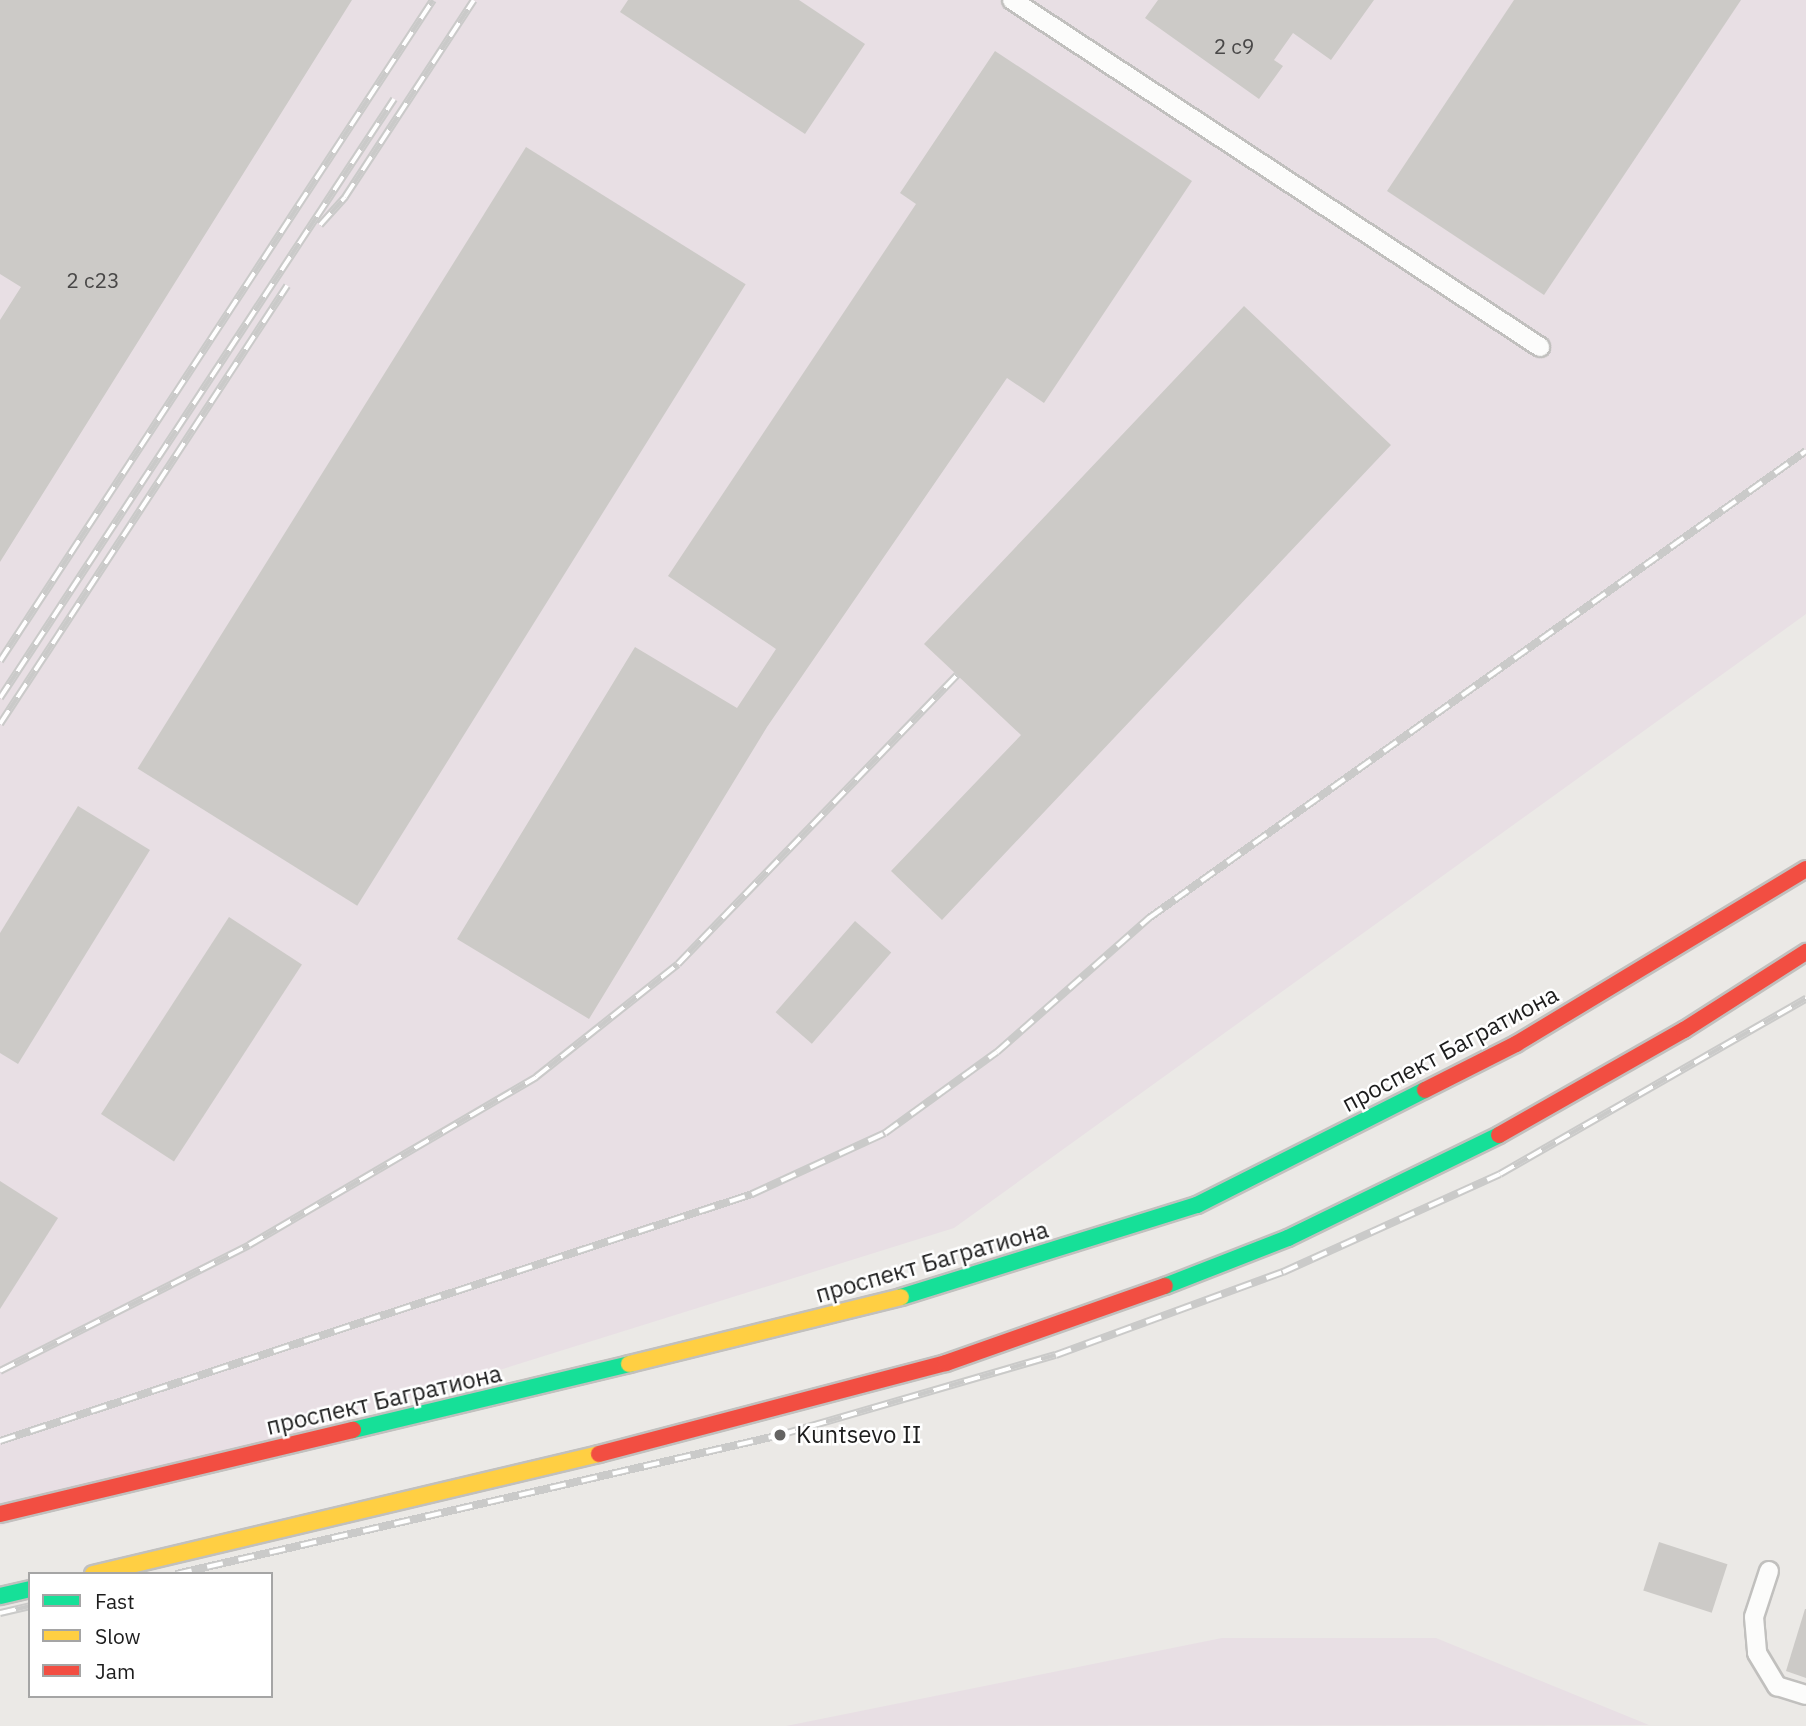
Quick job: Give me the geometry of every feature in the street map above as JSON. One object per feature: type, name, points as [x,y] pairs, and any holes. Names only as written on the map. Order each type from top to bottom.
[{"type":"main road","name":"проспект Багратиона","points":[[0,1514],[879,1304],[1197,1205],[1516,1044],[1806,869]]},
{"type":"main road","points":[[101,1572],[746,1416],[946,1363],[1108,1309],[1288,1238],[1464,1155],[1684,1030],[1806,952]]},
{"type":"main road","points":[[0,1596],[28,1589]]},
{"type":"lane","points":[[1012,0],[1540,347]]},
{"type":"lane","points":[[1769,1571],[1754,1616],[1757,1653],[1777,1686],[1806,1695]]},
{"type":"shaded area","points":[[0,0],[1806,0],[1806,614],[954,1228],[0,1526]]},
{"type":"shaded area","points":[[1222,1638],[1436,1638],[1649,1725],[786,1726]]},
{"type":"building","points":[[0,0],[352,0],[0,562],[0,320],[21,287],[0,274]]},
{"type":"building","points":[[628,0],[799,0],[865,44],[805,134],[620,12]]},
{"type":"building","points":[[1158,0],[1374,0],[1331,60],[1293,33],[1274,60],[1283,66],[1259,99],[1145,18]]},
{"type":"building","points":[[1514,0],[1741,0],[1544,295],[1387,191]]},
{"type":"building","points":[[995,51],[1192,181],[1044,403],[1007,378],[767,727],[589,1019],[457,939],[635,647],[737,708],[776,649],[668,576],[916,204],[900,193]]},
{"type":"building","points":[[526,147],[746,284],[357,906],[138,769]]},
{"type":"building","points":[[1244,306],[1391,445],[942,920],[891,871],[1021,735],[924,644]]},
{"type":"building","points":[[78,806],[150,850],[18,1064],[0,1053],[0,933]]},
{"type":"building","points":[[229,917],[302,964],[174,1161],[101,1114]]},
{"type":"building","points":[[855,921],[891,952],[812,1044],[776,1012]]},
{"type":"building","points":[[0,1181],[58,1218],[0,1309]]},
{"type":"building","points":[[1659,1542],[1727,1564],[1712,1613],[1643,1591]]},
{"type":"building","points":[[1806,1609],[1806,1678],[1786,1671]]},
{"type":"railway","points":[[0,661],[433,0]]},
{"type":"railway","points":[[320,225],[345,197],[474,0]]},
{"type":"railway","points":[[0,698],[394,99]]},
{"type":"railway","points":[[0,724],[287,286]]},
{"type":"railway","points":[[0,1441],[752,1194],[885,1133],[997,1052],[1149,918],[1806,451]]},
{"type":"railway","points":[[0,1371],[249,1245],[536,1077],[678,964],[957,675]]},
{"type":"railway","points":[[185,1572],[780,1435],[1056,1355],[1283,1272],[1500,1174],[1806,999]]},
{"type":"railway","points":[[0,1613],[28,1606]]},
{"type":"traffic: fast","points":[[901,1297],[1197,1205],[1425,1090]]},
{"type":"traffic: fast","points":[[1165,1286],[1288,1238],[1499,1135]]},
{"type":"traffic: fast","points":[[353,1430],[629,1364]]},
{"type":"traffic: fast","points":[[0,1596],[28,1589]]},
{"type":"traffic: slow","points":[[629,1364],[901,1297]]},
{"type":"traffic: slow","points":[[101,1572],[599,1454]]},
{"type":"traffic: jam","points":[[1425,1090],[1516,1044],[1806,869]]},
{"type":"traffic: jam","points":[[1499,1135],[1684,1030],[1806,952]]},
{"type":"traffic: jam","points":[[599,1454],[946,1363],[1165,1286]]},
{"type":"traffic: jam","points":[[0,1514],[353,1430]]},
{"type":"place","name":"Kuntsevo II","points":[[780,1435]]}]
